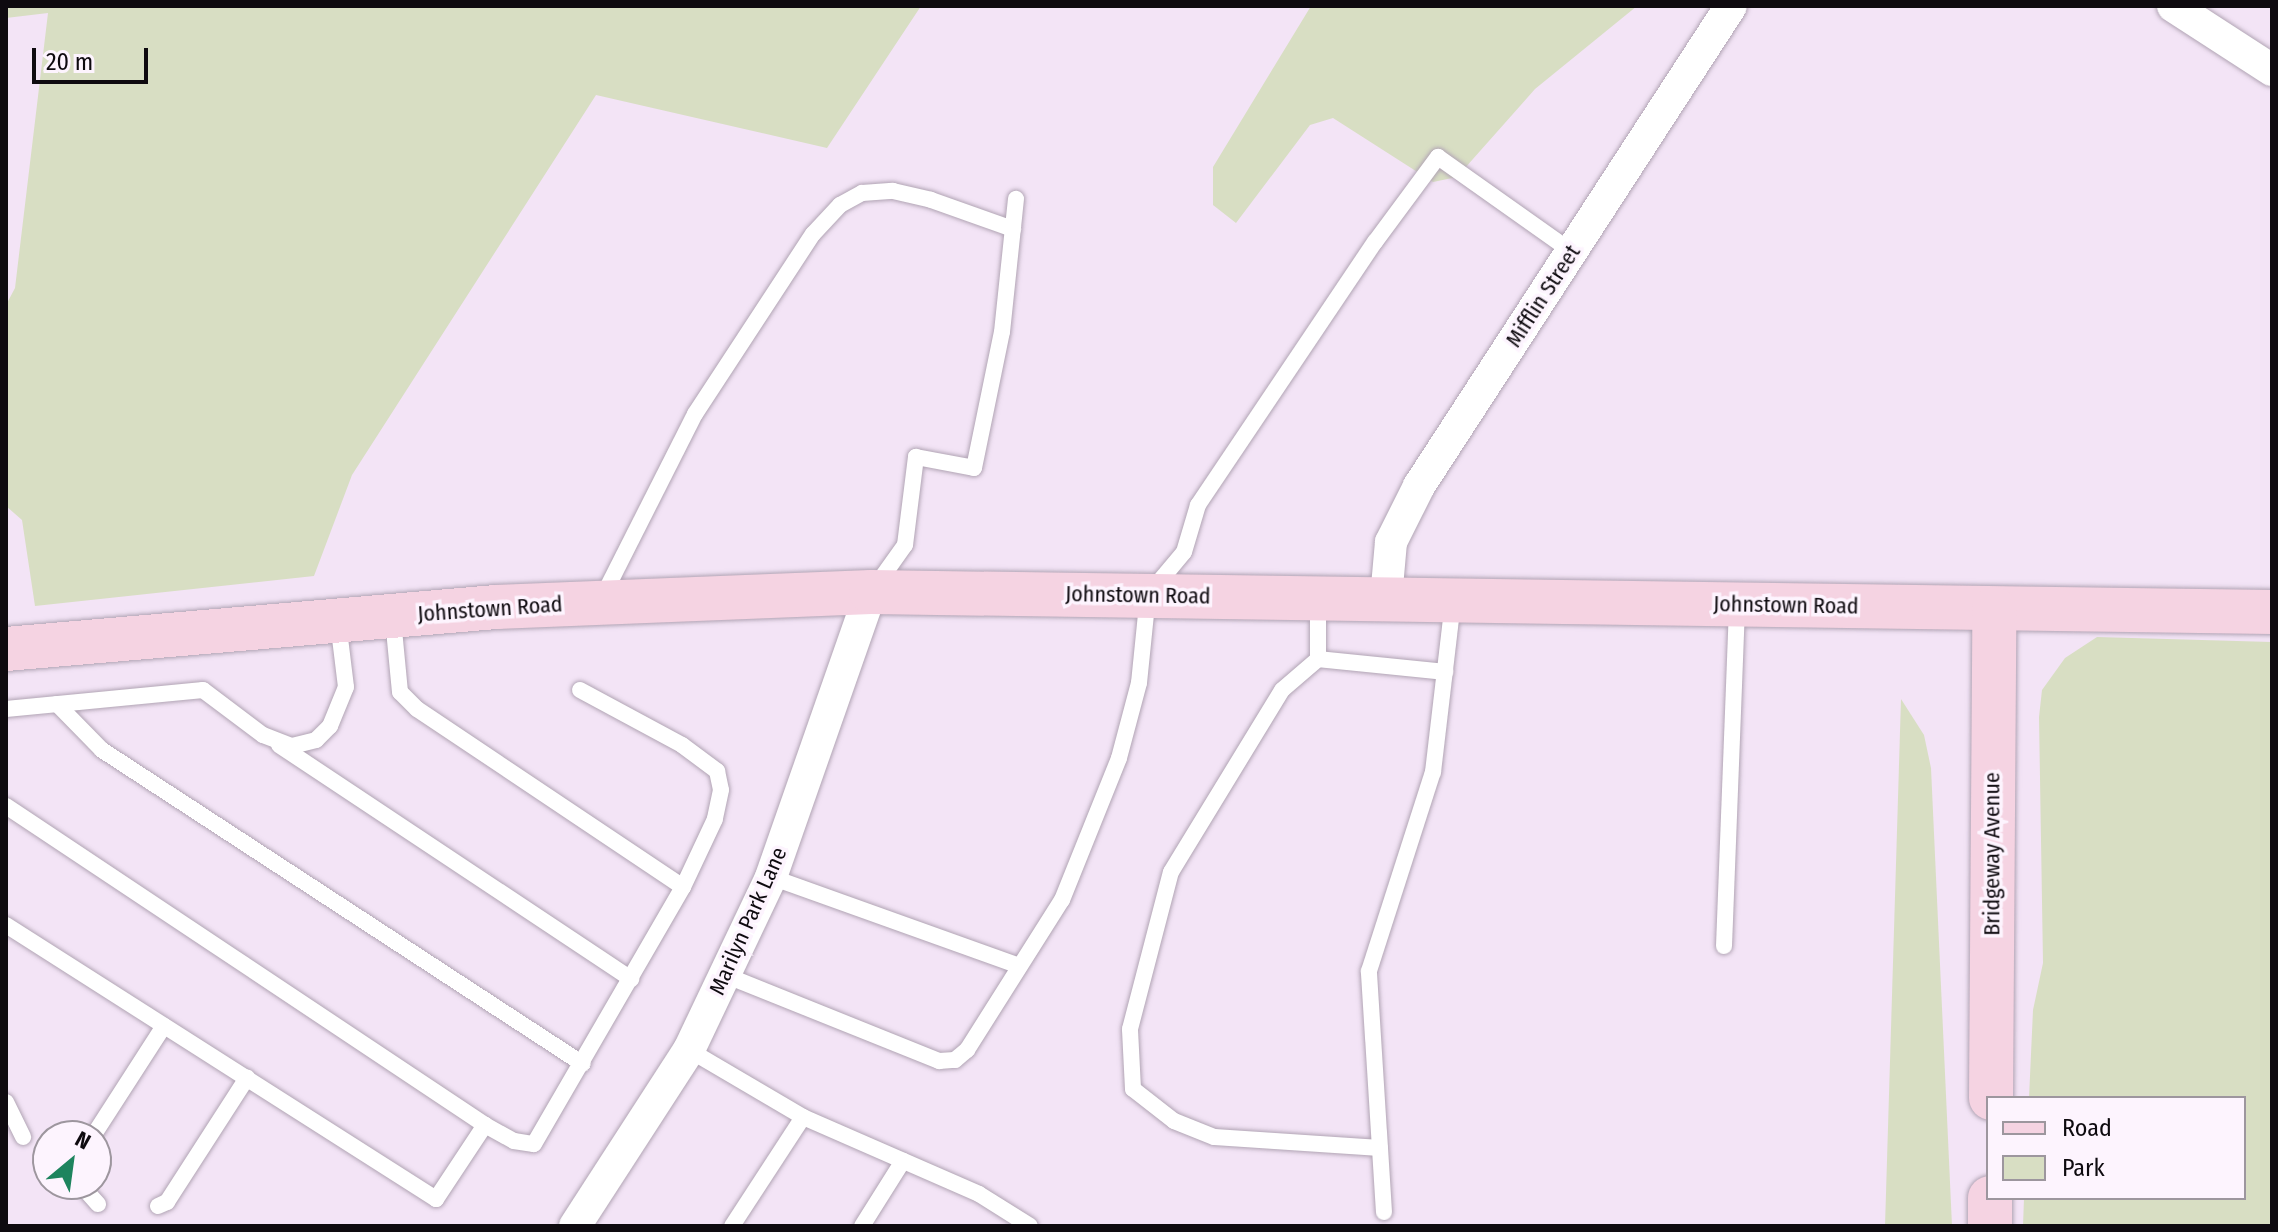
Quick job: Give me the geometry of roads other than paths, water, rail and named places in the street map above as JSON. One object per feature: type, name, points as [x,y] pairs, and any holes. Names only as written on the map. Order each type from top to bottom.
[{"type":"main road","name":"Johnstown Road","points":[[6,649],[392,616],[599,603],[871,592],[2272,612]]},
{"type":"main road","name":"Bridgeway Avenue","points":[[1991,1096],[1994,609]]},
{"type":"main road","points":[[1990,1200],[1990,1226]]},
{"type":"street","name":"Mifflin Street","points":[[1386,598],[1391,542],[1419,486],[1731,6]]},
{"type":"street","points":[[2173,6],[2272,70]]},
{"type":"street","name":"Marilyn Park Lane","points":[[575,1226],[689,1050],[771,877],[871,592]]},
{"type":"lane","points":[[725,975],[939,1061],[955,1060],[967,1050],[1062,900],[1119,758],[1139,683],[1148,595],[1184,552],[1198,505],[1375,242],[1438,157],[1572,252]]},
{"type":"lane","points":[[599,603],[695,414],[813,234],[840,205],[862,193],[893,191],[931,200],[1013,229]]},
{"type":"lane","points":[[871,592],[905,545],[916,457],[974,468],[1002,332],[1016,199]]},
{"type":"lane","points":[[1318,598],[1318,659]]},
{"type":"lane","points":[[1384,1212],[1369,971],[1433,772],[1453,600]]},
{"type":"lane","points":[[1724,946],[1737,604]]},
{"type":"lane","points":[[392,616],[400,692],[417,709],[683,887]]},
{"type":"lane","points":[[263,735],[292,746],[316,740],[330,726],[346,687],[338,621]]},
{"type":"lane","points":[[1380,1148],[1214,1137],[1174,1121],[1133,1089],[1130,1029],[1171,872],[1282,690],[1318,659],[1445,672]]},
{"type":"lane","points":[[6,709],[203,690],[263,735],[631,979]]},
{"type":"lane","points":[[6,806],[485,1125],[514,1141],[534,1144],[683,887],[715,819],[721,790],[717,771],[682,745],[580,690]]},
{"type":"lane","points":[[57,704],[102,750],[583,1064]]},
{"type":"lane","points":[[771,877],[1020,966]]},
{"type":"lane","points":[[6,925],[436,1199],[485,1125]]},
{"type":"lane","points":[[103,1120],[164,1026]]},
{"type":"lane","points":[[689,1050],[803,1117],[979,1194],[1030,1226]]},
{"type":"lane","points":[[158,1206],[167,1202],[247,1078]]},
{"type":"lane","points":[[6,1102],[23,1137]]},
{"type":"lane","points":[[732,1226],[803,1117]]},
{"type":"lane","points":[[862,1226],[903,1161]]},
{"type":"lane","points":[[94,1200],[98,1204]]}]
